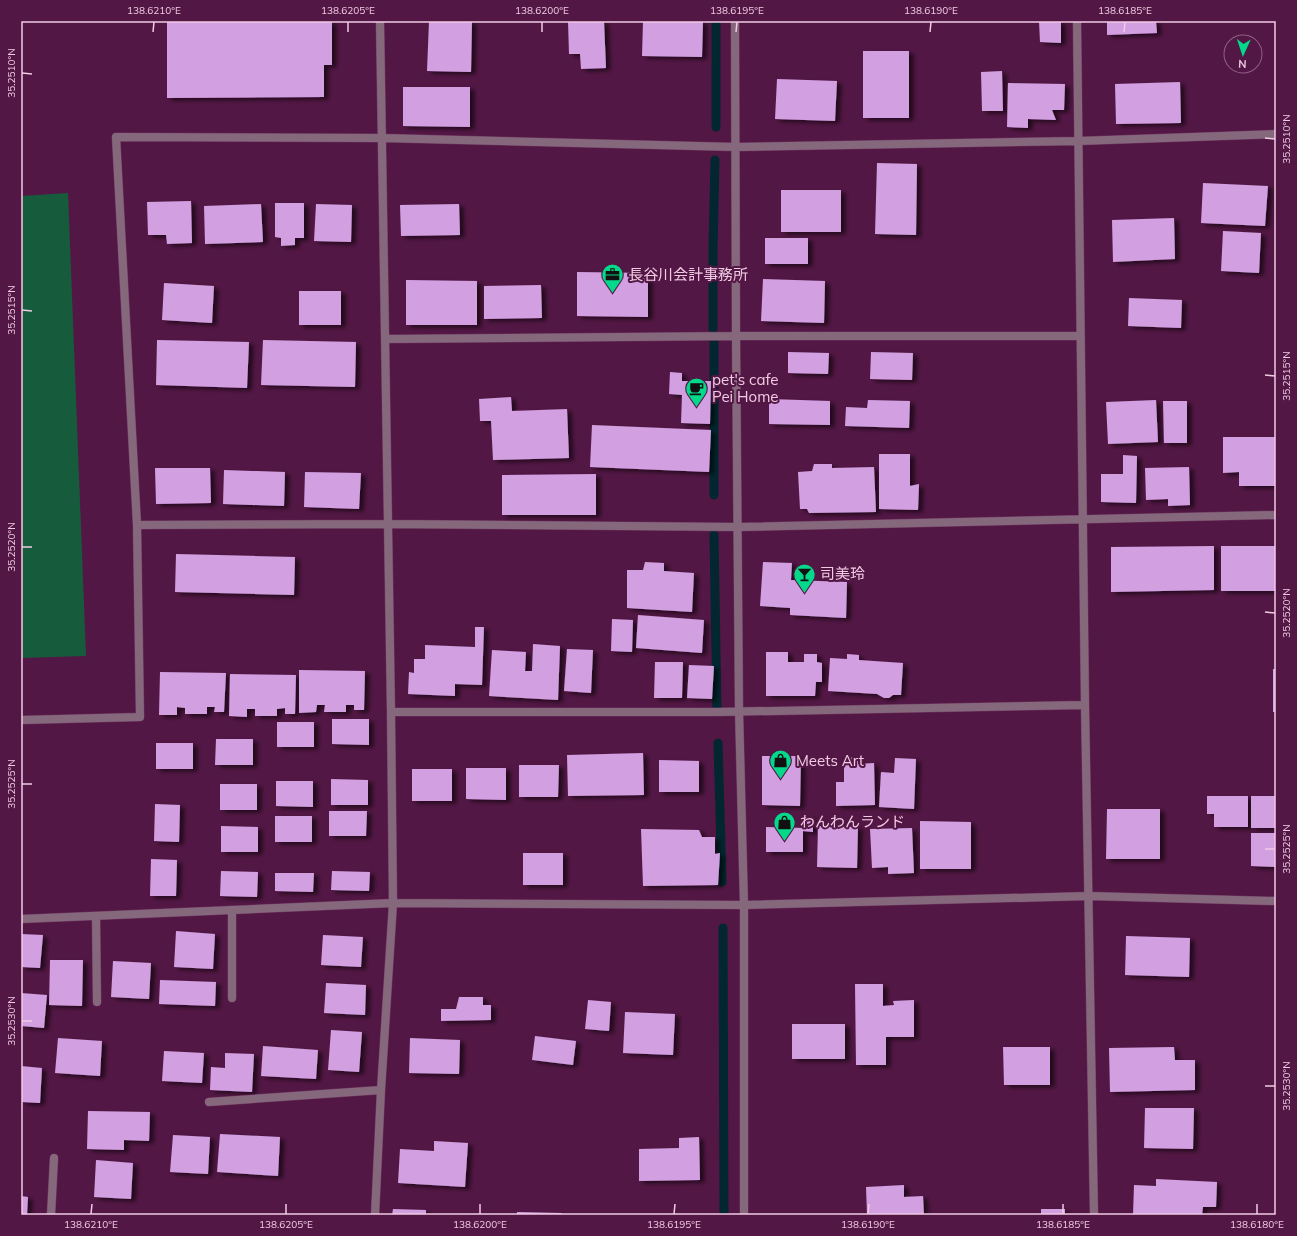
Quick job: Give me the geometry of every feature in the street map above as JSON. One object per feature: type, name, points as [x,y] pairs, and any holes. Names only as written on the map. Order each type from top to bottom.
[{"type":"street","points":[[375,1215],[381,1090],[393,903],[380,21]]},
{"type":"street","points":[[735,21],[739,710],[744,905],[744,1215]]},
{"type":"street","points":[[1077,21],[1084,705],[1094,1215]]},
{"type":"street","points":[[21,720],[140,717],[137,525],[116,137],[382,138],[736,147],[1078,140],[1276,134]]},
{"type":"street","points":[[385,339],[736,336],[1080,336]]},
{"type":"street","points":[[137,525],[387,524],[738,527],[1276,515]]},
{"type":"street","points":[[391,712],[717,712],[739,710],[1084,705]]},
{"type":"street","points":[[21,919],[393,903],[744,905],[1088,896],[1276,902]]},
{"type":"street","points":[[232,910],[232,998]]},
{"type":"street","points":[[96,916],[97,1002]]},
{"type":"street","points":[[209,1102],[381,1090]]},
{"type":"street","points":[[51,1215],[54,1158]]},
{"type":"green space","points":[[68,193],[86,656],[21,658],[21,196]]},
{"type":"building","points":[[167,21],[332,21],[332,65],[324,65],[324,97],[167,98]]},
{"type":"building","points":[[429,21],[472,21],[471,72],[427,71]]},
{"type":"building","points":[[568,21],[604,21],[606,68],[581,69],[580,54],[569,54]]},
{"type":"building","points":[[643,21],[703,21],[702,57],[642,56]]},
{"type":"building","points":[[1039,21],[1061,21],[1061,43],[1040,42]]},
{"type":"building","points":[[1107,21],[1156,21],[1157,33],[1107,35]]},
{"type":"building","points":[[863,51],[909,51],[909,118],[863,118]]},
{"type":"building","points":[[1002,71],[1003,111],[982,111],[981,72]]},
{"type":"building","points":[[777,79],[837,81],[835,121],[775,119]]},
{"type":"building","points":[[1180,82],[1181,123],[1116,124],[1115,84]]},
{"type":"building","points":[[1008,83],[1065,84],[1064,110],[1052,110],[1056,120],[1028,119],[1028,128],[1007,127]]},
{"type":"building","points":[[403,87],[470,87],[470,127],[403,126]]},
{"type":"building","points":[[877,163],[917,164],[916,235],[875,234]]},
{"type":"building","points":[[1203,183],[1268,186],[1265,226],[1201,223]]},
{"type":"building","points":[[781,190],[841,190],[841,232],[781,232]]},
{"type":"building","points":[[191,201],[192,243],[167,244],[166,235],[148,235],[147,202]]},
{"type":"building","points":[[275,203],[304,203],[304,238],[295,238],[295,245],[281,246],[281,238],[275,237]]},
{"type":"building","points":[[261,204],[263,242],[205,244],[204,206]]},
{"type":"building","points":[[316,204],[352,205],[351,242],[314,241]]},
{"type":"building","points":[[459,204],[460,235],[401,236],[400,205]]},
{"type":"building","points":[[1174,218],[1175,259],[1113,262],[1112,220]]},
{"type":"building","points":[[1223,231],[1261,233],[1259,273],[1221,271]]},
{"type":"building","points":[[765,238],[808,238],[808,264],[765,264]]},
{"type":"building","name":"長谷川会計事務所","points":[[577,272],[648,273],[648,317],[577,316]]},
{"type":"building","points":[[763,279],[825,281],[824,323],[761,321]]},
{"type":"building","points":[[406,280],[477,281],[477,325],[406,325]]},
{"type":"building","points":[[164,283],[214,286],[212,323],[162,320]]},
{"type":"building","points":[[541,285],[542,318],[484,319],[484,286]]},
{"type":"building","points":[[299,291],[341,291],[341,325],[299,325]]},
{"type":"building","points":[[1129,298],[1182,300],[1181,328],[1128,326]]},
{"type":"building","points":[[157,340],[249,342],[247,388],[156,385]]},
{"type":"building","points":[[263,340],[356,342],[355,387],[261,385]]},
{"type":"building","points":[[788,352],[829,353],[828,374],[788,373]]},
{"type":"building","points":[[871,352],[913,353],[912,380],[870,379]]},
{"type":"building","name":"pet's cafe Pei Home","points":[[670,372],[682,373],[682,381],[711,381],[710,424],[681,423],[682,395],[669,394]]},
{"type":"building","points":[[511,397],[512,411],[567,409],[569,458],[493,460],[491,421],[480,421],[479,399]]},
{"type":"building","points":[[769,399],[830,401],[830,425],[769,424]]},
{"type":"building","points":[[868,400],[910,401],[909,428],[845,426],[846,407],[867,408]]},
{"type":"building","points":[[1156,400],[1158,442],[1108,444],[1106,402]]},
{"type":"building","points":[[1163,401],[1187,401],[1187,443],[1164,443]]},
{"type":"building","points":[[592,425],[711,430],[709,472],[590,467]]},
{"type":"building","points":[[1223,437],[1276,437],[1276,486],[1239,486],[1239,472],[1223,473]]},
{"type":"building","points":[[879,454],[910,454],[910,486],[919,484],[918,510],[879,509]]},
{"type":"building","points":[[1123,455],[1137,456],[1136,503],[1101,502],[1101,474],[1123,474]]},
{"type":"building","points":[[814,464],[832,464],[832,468],[874,467],[876,512],[809,513],[807,509],[800,509],[798,472],[812,471]]},
{"type":"building","points":[[1189,467],[1190,505],[1168,506],[1168,499],[1146,500],[1145,468]]},
{"type":"building","points":[[155,468],[210,468],[211,503],[156,504]]},
{"type":"building","points":[[224,470],[285,472],[284,506],[223,504]]},
{"type":"building","points":[[305,472],[361,473],[359,509],[304,507]]},
{"type":"building","points":[[596,474],[596,515],[502,515],[502,475]]},
{"type":"building","points":[[1214,546],[1214,590],[1111,592],[1111,547]]},
{"type":"building","points":[[1221,546],[1276,546],[1276,591],[1221,591]]},
{"type":"building","points":[[176,554],[295,557],[294,595],[175,592]]},
{"type":"building","points":[[645,562],[664,563],[664,571],[694,573],[692,612],[627,608],[627,570],[643,570]]},
{"type":"building","name":"司美玲","points":[[763,562],[792,563],[791,580],[847,582],[846,618],[790,615],[790,608],[760,606]]},
{"type":"building","points":[[638,615],[704,620],[702,653],[636,648]]},
{"type":"building","points":[[612,619],[633,620],[632,652],[611,651]]},
{"type":"building","points":[[475,627],[484,627],[482,685],[455,684],[455,696],[408,694],[409,672],[414,673],[414,659],[425,659],[425,645],[475,647]]},
{"type":"building","points":[[533,644],[560,646],[558,700],[489,696],[492,650],[526,652],[525,671],[532,671]]},
{"type":"building","points":[[567,649],[593,650],[591,693],[564,691]]},
{"type":"building","points":[[766,652],[788,652],[788,662],[804,662],[804,654],[817,654],[817,662],[822,663],[822,682],[816,682],[815,696],[766,696]]},
{"type":"building","points":[[847,654],[859,655],[859,660],[903,663],[901,695],[893,695],[889,698],[884,698],[877,694],[828,691],[830,658],[847,659]]},
{"type":"building","points":[[655,662],[683,662],[682,698],[654,698]]},
{"type":"building","points":[[689,665],[714,666],[712,699],[687,698]]},
{"type":"building","points":[[1273,669],[1276,669],[1276,712],[1273,712]]},
{"type":"building","points":[[299,670],[365,671],[364,710],[354,710],[354,705],[346,705],[346,712],[324,712],[325,705],[317,705],[316,712],[299,713]]},
{"type":"building","points":[[160,672],[226,673],[224,712],[214,712],[215,707],[207,707],[207,714],[185,714],[185,708],[177,707],[177,715],[159,715]]},
{"type":"building","points":[[230,674],[296,675],[295,714],[285,714],[285,708],[277,709],[277,716],[255,716],[255,709],[247,709],[247,717],[229,716]]},
{"type":"building","points":[[332,719],[369,719],[369,745],[332,744]]},
{"type":"building","points":[[277,722],[314,722],[314,747],[277,747]]},
{"type":"building","points":[[216,739],[253,739],[253,765],[215,765]]},
{"type":"building","points":[[156,743],[193,743],[193,769],[156,769]]},
{"type":"building","points":[[643,753],[644,795],[568,796],[567,755]]},
{"type":"building","name":"Meets Art","points":[[762,756],[801,756],[800,806],[762,805]]},
{"type":"building","points":[[858,757],[858,764],[874,763],[875,805],[836,806],[836,782],[844,782],[844,758]]},
{"type":"building","points":[[895,758],[916,759],[914,809],[879,807],[881,772],[894,773]]},
{"type":"building","points":[[659,760],[699,761],[699,792],[659,792]]},
{"type":"building","points":[[519,765],[559,765],[558,797],[519,797]]},
{"type":"building","points":[[466,768],[506,768],[506,800],[466,799]]},
{"type":"building","points":[[412,769],[452,769],[452,801],[412,801]]},
{"type":"building","points":[[331,779],[368,780],[368,805],[331,805]]},
{"type":"building","points":[[276,781],[313,781],[313,807],[276,806]]},
{"type":"building","points":[[220,784],[257,784],[257,810],[220,810]]},
{"type":"building","points":[[1207,796],[1248,796],[1248,827],[1214,827],[1214,814],[1207,814]]},
{"type":"building","points":[[1251,796],[1276,796],[1276,828],[1251,828]]},
{"type":"building","points":[[155,804],[180,805],[179,842],[154,841]]},
{"type":"building","points":[[1107,809],[1160,809],[1160,859],[1106,859]]},
{"type":"building","points":[[329,811],[367,811],[366,836],[329,836]]},
{"type":"building","points":[[275,816],[312,816],[312,842],[275,842]]},
{"type":"building","name":"わんわんランド","points":[[805,817],[813,817],[813,832],[803,831],[803,852],[766,852],[766,827],[805,828]]},
{"type":"building","points":[[920,821],[971,822],[971,869],[920,869]]},
{"type":"building","points":[[221,826],[258,827],[258,852],[221,852]]},
{"type":"building","points":[[818,826],[858,827],[857,868],[817,867]]},
{"type":"building","points":[[912,828],[914,873],[888,874],[888,867],[872,868],[870,829]]},
{"type":"building","points":[[641,829],[699,830],[702,837],[715,837],[715,854],[720,853],[718,885],[643,886]]},
{"type":"building","points":[[1251,833],[1276,833],[1276,867],[1251,866]]},
{"type":"building","points":[[523,853],[563,853],[563,885],[523,885]]},
{"type":"building","points":[[151,859],[177,860],[176,896],[150,896]]},
{"type":"building","points":[[221,871],[258,872],[257,897],[220,896]]},
{"type":"building","points":[[332,871],[370,872],[369,891],[331,890]]},
{"type":"building","points":[[275,873],[314,873],[313,892],[275,891]]},
{"type":"building","points":[[176,931],[215,934],[213,969],[174,967]]},
{"type":"building","points":[[21,934],[43,935],[40,968],[21,967]]},
{"type":"building","points":[[323,935],[363,937],[361,967],[321,965]]},
{"type":"building","points":[[1126,936],[1190,938],[1189,977],[1125,975]]},
{"type":"building","points":[[50,960],[83,960],[82,1006],[49,1005]]},
{"type":"building","points":[[113,961],[151,963],[149,999],[111,997]]},
{"type":"building","points":[[160,980],[216,982],[215,1006],[159,1004]]},
{"type":"building","points":[[326,983],[366,985],[365,1015],[324,1013]]},
{"type":"building","points":[[855,984],[883,984],[883,1006],[894,1005],[893,1001],[914,1000],[914,1037],[886,1037],[886,1065],[856,1065]]},
{"type":"building","points":[[21,993],[47,995],[44,1028],[21,1026]]},
{"type":"building","points":[[459,997],[483,997],[483,1005],[491,1005],[491,1020],[441,1021],[441,1009],[456,1009]]},
{"type":"building","points":[[588,1000],[611,1002],[609,1031],[585,1029]]},
{"type":"building","points":[[625,1012],[675,1014],[673,1055],[623,1053]]},
{"type":"building","points":[[792,1024],[845,1024],[845,1059],[792,1059]]},
{"type":"building","points":[[331,1030],[362,1032],[359,1072],[328,1070]]},
{"type":"building","points":[[535,1036],[576,1041],[573,1065],[532,1060]]},
{"type":"building","points":[[58,1038],[102,1041],[100,1076],[55,1073]]},
{"type":"building","points":[[410,1038],[460,1040],[459,1074],[409,1073]]},
{"type":"building","points":[[263,1046],[318,1050],[316,1079],[261,1076]]},
{"type":"building","points":[[1003,1047],[1050,1047],[1050,1085],[1004,1085]]},
{"type":"building","points":[[1174,1047],[1175,1060],[1195,1060],[1195,1090],[1110,1092],[1109,1048]]},
{"type":"building","points":[[164,1051],[204,1053],[202,1083],[162,1081]]},
{"type":"building","points":[[225,1053],[254,1054],[252,1092],[210,1090],[211,1067],[225,1068]]},
{"type":"building","points":[[21,1066],[42,1068],[40,1103],[21,1102]]},
{"type":"building","points":[[1145,1108],[1194,1108],[1193,1149],[1144,1148]]},
{"type":"building","points":[[88,1111],[150,1112],[149,1141],[124,1140],[124,1150],[87,1149]]},
{"type":"building","points":[[220,1134],[280,1137],[278,1176],[217,1172]]},
{"type":"building","points":[[173,1135],[210,1137],[208,1174],[170,1172]]},
{"type":"building","points":[[699,1137],[700,1180],[639,1181],[639,1149],[679,1148],[679,1138]]},
{"type":"building","points":[[434,1141],[468,1143],[465,1187],[398,1183],[400,1149],[434,1151]]},
{"type":"building","points":[[96,1160],[133,1163],[131,1199],[94,1197]]},
{"type":"building","points":[[1156,1179],[1217,1182],[1216,1207],[1203,1207],[1202,1215],[1133,1215],[1134,1185],[1156,1186]]},
{"type":"building","points":[[904,1185],[904,1197],[923,1196],[924,1215],[867,1215],[866,1187]]},
{"type":"building","points":[[21,1196],[28,1197],[27,1215],[21,1215]]},
{"type":"building","points":[[393,1209],[426,1210],[426,1215],[392,1215]]},
{"type":"building","points":[[1041,1209],[1065,1209],[1065,1215],[1041,1215]]},
{"type":"building","points":[[517,1212],[562,1213],[562,1215],[517,1215]]},
{"type":"waterway","points":[[716,21],[716,127]]},
{"type":"waterway","points":[[713,329],[715,160]]},
{"type":"waterway","points":[[714,339],[714,495]]},
{"type":"waterway","points":[[714,535],[717,712]]},
{"type":"waterway","points":[[718,743],[722,882]]},
{"type":"waterway","points":[[723,928],[724,1215]]},
{"type":"place","name":"長谷川会計事務所","points":[[613,294]]},
{"type":"place","name":"pet's cafe Pei Home","points":[[696,408]]},
{"type":"place","name":"司美玲","points":[[804,594]]},
{"type":"place","name":"Meets Art","points":[[781,780]]},
{"type":"place","name":"わんわんランド","points":[[785,842]]}]
